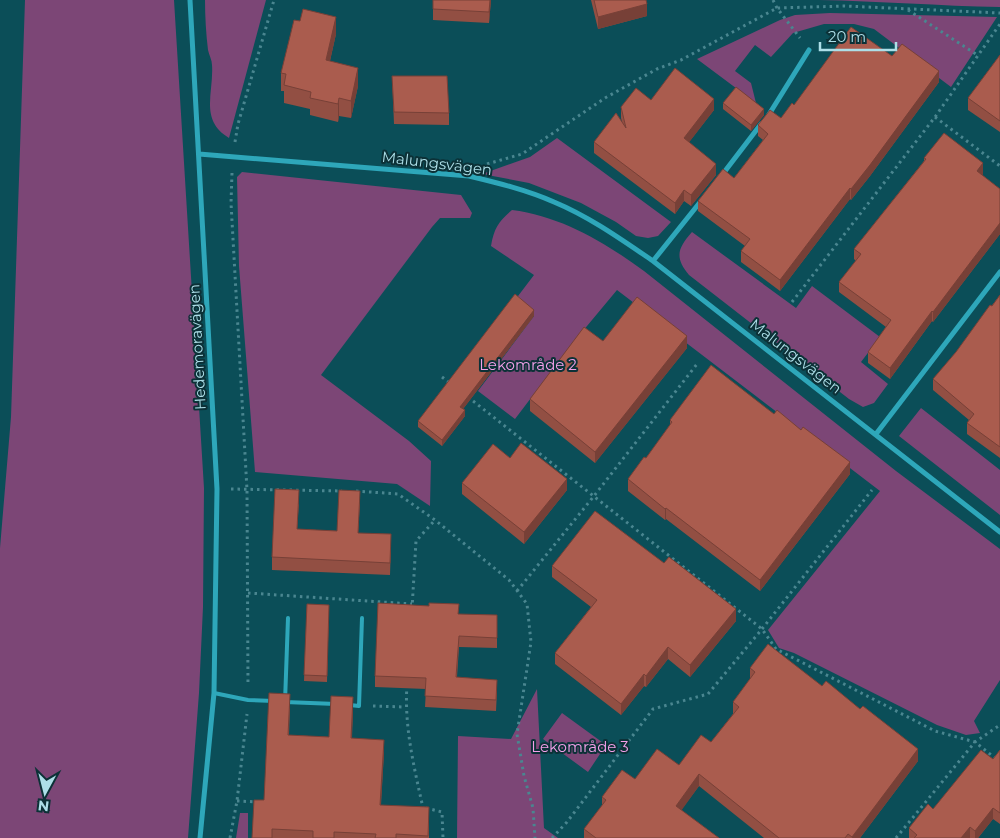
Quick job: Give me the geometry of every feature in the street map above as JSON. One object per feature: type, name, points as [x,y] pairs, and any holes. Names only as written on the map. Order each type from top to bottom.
[{"type":"street","name":"Hedemoravägen","points":[[190,0],[218,489],[214,693],[200,838]]},
{"type":"street","points":[[721,176],[770,114],[808,50]]},
{"type":"street","name":"Malungsvägen","points":[[200,154],[470,176],[501,183],[555,202],[602,228],[653,261],[1000,532]]},
{"type":"street","points":[[653,261],[702,199]]},
{"type":"street","points":[[876,434],[1000,272]]},
{"type":"lane","points":[[284,702],[288,618]]},
{"type":"lane","points":[[214,693],[248,700],[359,706],[362,618]]},
{"type":"path","points":[[230,838],[238,801],[248,700],[248,490],[231,204],[232,156],[238,124],[274,0]]},
{"type":"path","points":[[773,0],[808,50]]},
{"type":"path","points":[[470,176],[479,166],[522,154],[605,98],[657,68],[681,60],[778,8],[845,6],[1000,13]]},
{"type":"path","points":[[908,10],[979,56]]},
{"type":"path","points":[[792,302],[935,117],[1000,24]]},
{"type":"path","points":[[935,117],[1000,166]]},
{"type":"path","points":[[517,591],[594,496],[696,364]]},
{"type":"path","points":[[442,377],[458,389]]},
{"type":"path","points":[[465,395],[762,629],[776,649],[935,731],[975,742],[1000,762]]},
{"type":"path","points":[[218,489],[314,489],[398,494],[435,520],[510,580],[526,604],[531,642],[518,734],[524,776],[533,808],[535,838]]},
{"type":"path","points":[[552,838],[584,801],[653,708],[708,694],[872,490]]},
{"type":"path","points":[[412,613],[416,541],[435,520]]},
{"type":"path","points":[[248,593],[412,604]]},
{"type":"path","points":[[407,679],[405,707],[413,761],[423,808]]},
{"type":"path","points":[[359,706],[405,707]]},
{"type":"path","points":[[896,838],[975,742],[1000,725]]},
{"type":"path","points":[[238,801],[267,802]]},
{"type":"path","points":[[413,807],[442,812],[443,838]]},
{"type":"green space","points":[[25,0],[174,0],[204,488],[203,607],[199,693],[188,838],[0,838],[0,548],[11,417]]},
{"type":"green space","points":[[205,0],[266,0],[229,138],[214,123],[211,114],[212,61],[207,44]]},
{"type":"green space","points":[[819,0],[1000,0],[1000,7],[864,1]]},
{"type":"green space","points":[[830,13],[997,17],[951,87],[874,29],[854,24],[824,24],[793,33],[771,57],[755,45],[735,71],[751,83],[756,103],[697,59],[780,20],[795,15]]},
{"type":"green space","points":[[557,138],[671,222],[658,236],[648,238],[636,236],[616,222],[581,203],[529,183],[482,174],[530,157]]},
{"type":"green space","points":[[242,172],[461,195],[472,213],[470,218],[440,218],[321,375],[409,441],[431,461],[430,506],[397,484],[255,472],[239,266],[237,177]]},
{"type":"green space","name":"Lekområde 2","points":[[512,210],[548,218],[582,232],[614,250],[644,271],[896,471],[1000,549],[1000,680],[974,721],[980,733],[966,735],[937,725],[794,653],[779,648],[768,630],[880,491],[617,290],[572,344],[515,419],[478,391],[534,316],[515,300],[534,275],[491,246],[498,225]]},
{"type":"green space","points":[[692,232],[796,308],[812,286],[880,337],[861,362],[888,384],[874,403],[863,407],[849,399],[689,275],[681,263],[680,253],[681,248]]},
{"type":"green space","points":[[921,408],[1000,470],[1000,515],[899,436]]},
{"type":"green space","points":[[537,689],[544,828],[558,838],[457,838],[458,736],[511,739]]},
{"type":"green space","name":"Lekområde 3","points":[[562,713],[606,745],[588,772],[543,739]]},
{"type":"green space","points":[[240,813],[248,813],[248,838],[236,838]]},
{"type":"building","points":[[433,0],[490,0],[489,12],[433,9]]},
{"type":"building","points":[[594,0],[646,0],[647,4],[598,17]]},
{"type":"building","points":[[303,9],[336,17],[326,60],[358,68],[351,101],[339,98],[338,104],[310,98],[311,92],[284,85],[286,74],[281,73],[294,20],[300,21]]},
{"type":"building","points":[[851,27],[892,56],[902,44],[939,71],[870,165],[850,188],[780,280],[741,251],[750,239],[698,201],[723,169],[734,178],[768,134],[758,125],[770,110],[781,118],[792,103],[794,105]]},
{"type":"building","points":[[1000,55],[1000,121],[968,98]]},
{"type":"building","points":[[675,68],[714,99],[684,138],[716,164],[691,195],[684,190],[675,203],[594,142],[616,113],[626,128],[621,107],[636,88],[651,100]]},
{"type":"building","points":[[392,76],[447,76],[449,113],[394,112]]},
{"type":"building","points":[[736,87],[764,109],[751,125],[723,103]]},
{"type":"building","points":[[944,133],[983,163],[977,171],[1000,189],[1000,223],[890,368],[868,352],[891,320],[839,282],[861,254],[854,249],[926,159],[924,158]]},
{"type":"building","points":[[515,294],[534,310],[460,407],[465,410],[442,440],[418,421]]},
{"type":"building","points":[[1000,295],[1000,447],[967,423],[974,414],[933,379],[956,352],[990,305],[992,306]]},
{"type":"building","points":[[637,297],[687,336],[595,452],[530,399],[584,327],[603,341]]},
{"type":"building","points":[[711,365],[774,414],[777,410],[801,430],[803,427],[850,462],[760,580],[628,479],[644,457],[646,458],[672,422],[670,420]]},
{"type":"building","points":[[521,443],[567,479],[524,532],[462,483],[493,444],[510,458]]},
{"type":"building","points":[[275,489],[299,490],[297,529],[337,531],[339,490],[360,491],[358,533],[391,534],[390,563],[272,557]]},
{"type":"building","points":[[595,511],[664,563],[669,557],[736,609],[690,665],[668,647],[621,704],[555,653],[597,600],[552,566]]},
{"type":"building","points":[[378,603],[429,606],[429,603],[459,604],[458,614],[497,615],[497,638],[459,636],[456,677],[497,680],[496,700],[425,696],[426,678],[375,676]]},
{"type":"building","points":[[307,604],[329,605],[327,676],[304,675]]},
{"type":"building","points":[[768,644],[822,686],[826,681],[860,709],[863,706],[918,749],[852,837],[848,834],[845,838],[779,838],[699,774],[676,806],[719,838],[596,838],[584,829],[606,800],[602,797],[622,770],[635,779],[657,749],[679,765],[701,735],[711,742],[739,707],[733,702],[755,672],[750,668]]},
{"type":"building","points":[[269,693],[290,694],[288,735],[329,737],[331,696],[353,697],[351,738],[384,740],[380,805],[429,807],[428,836],[396,834],[396,838],[375,838],[376,834],[334,832],[334,838],[313,838],[313,831],[272,829],[272,838],[252,838],[254,800],[264,800]]},
{"type":"building","points":[[981,750],[993,759],[1000,750],[1000,813],[993,808],[975,831],[970,827],[961,838],[914,838],[917,835],[909,828],[928,804],[933,809]]}]
